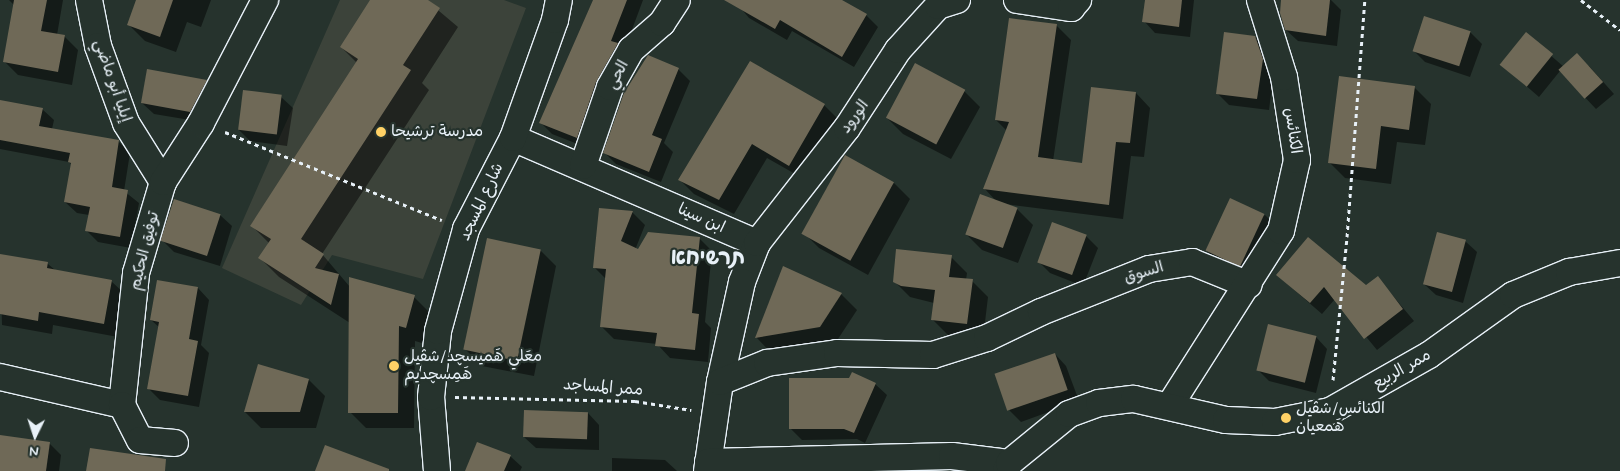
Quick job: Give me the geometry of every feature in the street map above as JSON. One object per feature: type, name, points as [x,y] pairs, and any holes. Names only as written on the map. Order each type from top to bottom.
[{"type":"street","name":"إيليا أبو ماضي","points":[[89,0],[98,46],[126,123],[163,182]]},
{"type":"street","name":"توفيق الحكيم","points":[[122,405],[136,273],[163,182],[201,123],[265,0]]},
{"type":"street","name":"شارع المسجد","points":[[437,471],[431,397],[438,331],[466,229],[513,138],[555,20],[559,0]]},
{"type":"street","name":"الحي","points":[[583,166],[610,87],[631,50],[662,23],[677,0]]},
{"type":"street","name":"الورود","points":[[757,243],[847,128],[898,50],[938,6],[957,0]]},
{"type":"street","points":[[1017,0],[1071,8],[1078,0]]},
{"type":"street","name":"الكنائس","points":[[1249,285],[1281,231],[1297,160],[1284,77],[1260,0]]},
{"type":"street","name":"ابن سينا","points":[[513,138],[583,166],[757,243]]},
{"type":"street","points":[[757,243],[742,282],[720,382],[707,467],[873,465],[952,456],[1008,467],[1069,414],[1098,403],[1134,399],[1170,405],[1249,285]]},
{"type":"street","name":"السوق","points":[[720,382],[767,363],[837,353],[933,355],[987,338],[1041,312],[1148,269],[1192,262],[1249,285]]},
{"type":"street","name":"ممر الربيع","points":[[1170,405],[1226,420],[1275,422],[1330,411],[1430,355],[1513,295],[1568,272],[1620,263]]},
{"type":"street","points":[[0,377],[122,405],[140,440],[175,442]]},
{"type":"path","points":[[1330,411],[1347,237],[1365,0]]},
{"type":"path","points":[[1581,0],[1620,30]]},
{"type":"path","points":[[201,123],[466,229]]},
{"type":"path","name":"ممر المساجد","points":[[431,397],[635,401],[714,414]]},
{"type":"shaded area","name":"مدرسة ترشيحا","points":[[340,0],[504,0],[526,8],[423,279],[332,255],[301,305],[222,268]]},
{"type":"building","points":[[14,0],[47,0],[41,31],[65,35],[58,72],[3,62]]},
{"type":"building","points":[[136,0],[173,0],[160,37],[127,25]]},
{"type":"building","points":[[370,0],[428,0],[440,8],[403,65],[411,70],[301,239],[324,254],[315,268],[339,274],[331,305],[258,258],[271,239],[250,226],[358,59],[340,47]]},
{"type":"building","points":[[593,0],[627,0],[611,41],[618,43],[596,82],[577,138],[539,123]]},
{"type":"building","points":[[724,0],[842,0],[867,14],[842,57],[780,20],[775,29]]},
{"type":"building","points":[[1145,0],[1182,0],[1179,27],[1142,22]]},
{"type":"building","points":[[1281,0],[1330,0],[1326,36],[1285,30],[1280,13]]},
{"type":"building","points":[[1424,16],[1471,31],[1459,66],[1413,51]]},
{"type":"building","points":[[1009,18],[1057,24],[1038,157],[1082,163],[1091,87],[1136,92],[1130,143],[1116,142],[1109,205],[983,189],[1009,122],[995,120]]},
{"type":"building","points":[[1224,32],[1255,36],[1263,59],[1257,99],[1216,94]]},
{"type":"building","points":[[1526,32],[1553,54],[1527,87],[1500,65]]},
{"type":"building","points":[[1577,53],[1603,82],[1585,99],[1558,70]]},
{"type":"building","points":[[648,55],[679,68],[652,135],[662,139],[649,172],[603,153],[624,93]]},
{"type":"building","points":[[750,61],[825,104],[789,166],[752,144],[719,200],[678,180]]},
{"type":"building","points":[[915,63],[965,90],[936,145],[886,118]]},
{"type":"building","points":[[147,69],[207,80],[190,112],[141,103]]},
{"type":"building","points":[[1339,76],[1415,86],[1409,130],[1381,126],[1376,169],[1328,163]]},
{"type":"building","points":[[243,90],[282,95],[277,134],[238,130]]},
{"type":"building","points":[[0,100],[43,108],[39,126],[119,140],[112,187],[128,190],[120,237],[85,231],[90,207],[64,202],[71,163],[68,162],[70,153],[0,140]]},
{"type":"building","points":[[845,155],[894,182],[850,261],[801,234]]},
{"type":"building","points":[[980,194],[1018,208],[1003,248],[965,234]]},
{"type":"building","points":[[1230,198],[1264,214],[1240,267],[1205,251]]},
{"type":"building","points":[[174,199],[221,214],[207,256],[160,241]]},
{"type":"building","points":[[599,208],[633,211],[621,241],[638,249],[648,232],[700,237],[692,313],[699,314],[695,350],[655,346],[657,333],[600,327],[606,269],[593,268]]},
{"type":"building","points":[[1052,222],[1087,235],[1072,275],[1037,262]]},
{"type":"building","points":[[1437,232],[1466,240],[1452,292],[1423,284]]},
{"type":"building","points":[[1308,237],[1366,285],[1378,276],[1403,309],[1364,339],[1324,287],[1310,303],[1276,275]]},
{"type":"building","points":[[487,238],[541,249],[517,361],[463,350]]},
{"type":"building","points":[[896,249],[952,255],[949,277],[973,279],[967,324],[931,320],[935,290],[901,286],[893,282]]},
{"type":"building","points":[[0,254],[48,262],[47,268],[112,280],[104,324],[39,312],[38,321],[0,314]]},
{"type":"building","points":[[783,266],[842,293],[820,327],[755,338]]},
{"type":"building","points":[[349,277],[415,295],[406,328],[399,326],[398,413],[348,413]]},
{"type":"building","points":[[157,280],[198,287],[189,339],[198,341],[188,396],[147,389],[159,322],[150,320]]},
{"type":"building","points":[[1268,324],[1317,336],[1305,383],[1256,371]]},
{"type":"building","points":[[1055,353],[1068,390],[1007,411],[994,374]]},
{"type":"building","points":[[258,364],[309,379],[300,412],[244,412]]},
{"type":"building","points":[[852,372],[876,383],[854,433],[844,429],[789,429],[789,378],[849,378]]},
{"type":"building","points":[[524,410],[588,412],[587,439],[523,437]]},
{"type":"building","points":[[0,435],[50,442],[46,471],[0,471]]},
{"type":"building","points":[[477,442],[511,455],[504,471],[465,471]]},
{"type":"building","points":[[325,445],[389,469],[389,471],[315,471]]},
{"type":"building","points":[[90,448],[166,459],[165,471],[86,471]]},
{"type":"place","name":"مدرسة ترشيحا","points":[[381,132]]},
{"type":"place","name":"معَلي هَميسچد/شڤيل هَمِسچديم","points":[[394,366]]},
{"type":"place","name":"الكنائس/شڤيل هَمعيان","points":[[1286,418]]},
{"type":"district","name":"תרשיחא","points":[[708,258]]}]
